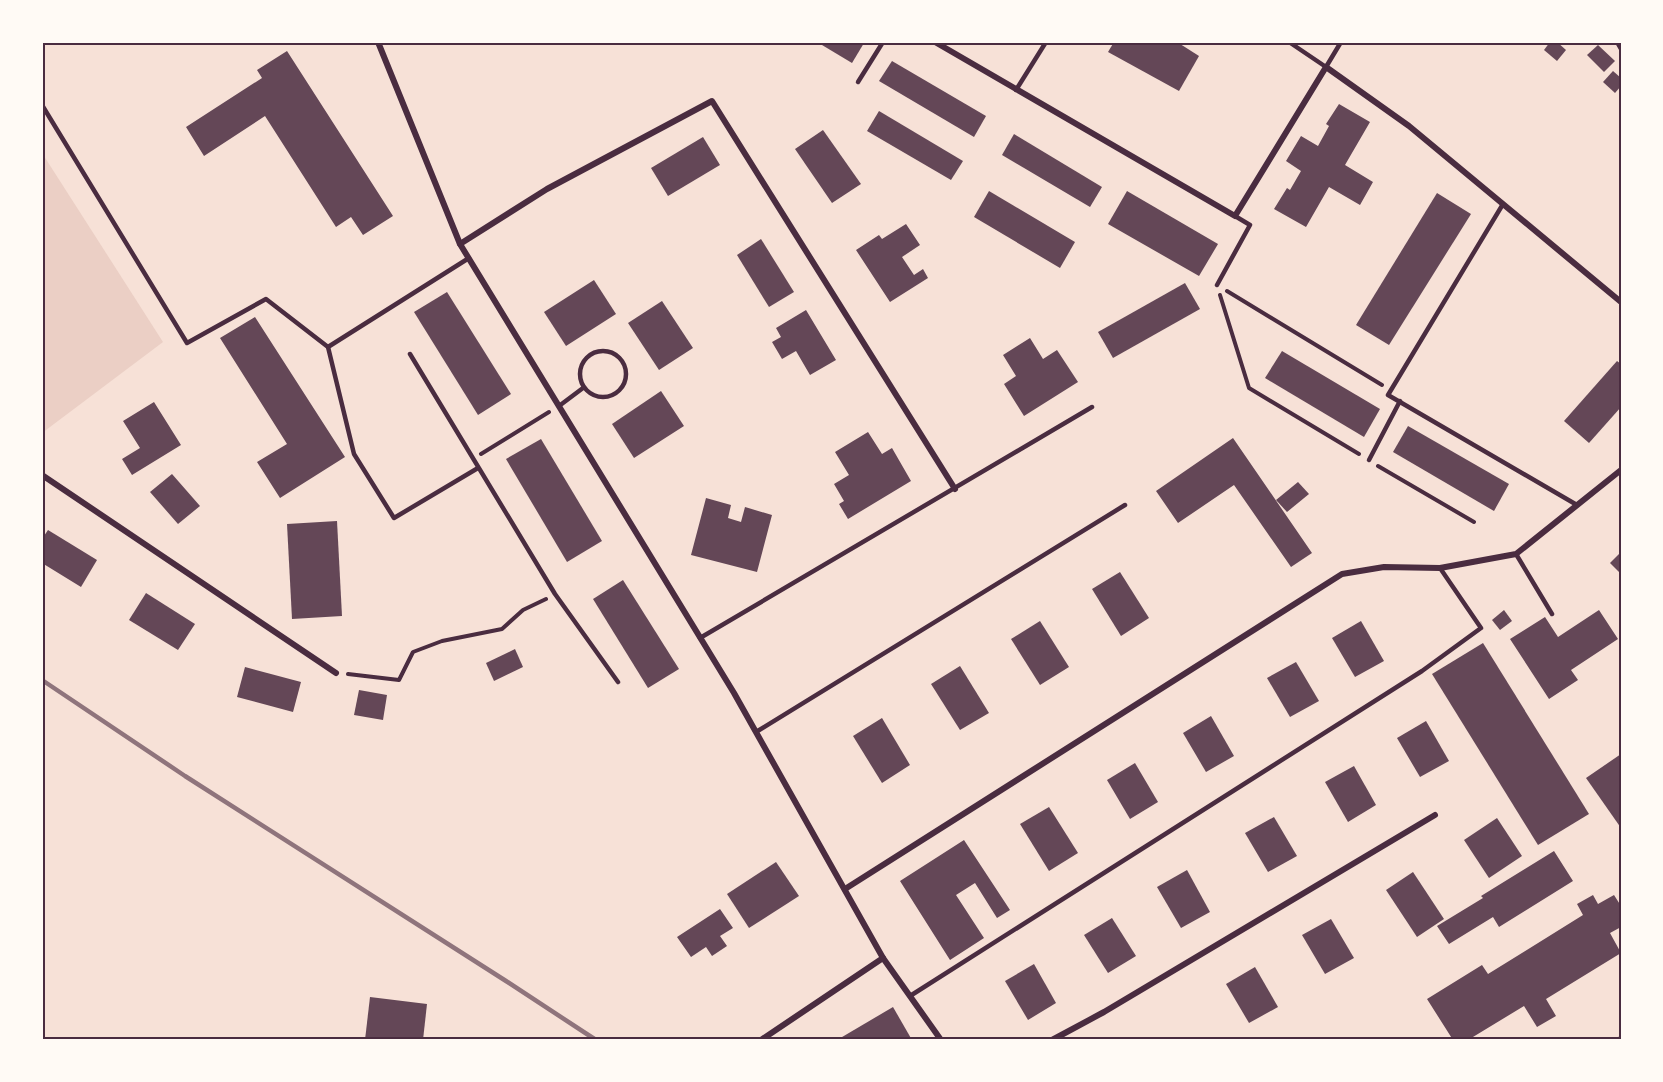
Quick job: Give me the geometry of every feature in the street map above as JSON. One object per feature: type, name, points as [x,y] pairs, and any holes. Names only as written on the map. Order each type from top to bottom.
[{"type":"street","points":[[378,42],[460,244],[756,732],[884,958],[941,1040]]},
{"type":"street","points":[[935,42],[947,45],[1016,90],[1235,216],[1326,67],[1409,126],[1621,302]]},
{"type":"street","points":[[460,244],[547,189],[712,101],[955,489]]},
{"type":"street","points":[[845,889],[1342,574],[1384,567],[1440,568],[1516,554],[1621,470]]},
{"type":"street","points":[[42,475],[336,673]]},
{"type":"street","points":[[1052,1040],[1104,1012],[1435,815]]},
{"type":"street","points":[[761,1040],[884,958]]},
{"type":"lane","points":[[858,82],[884,42]]},
{"type":"lane","points":[[1016,90],[1046,42]]},
{"type":"lane","points":[[1289,42],[1326,67],[1341,42]]},
{"type":"lane","points":[[1617,42],[1621,49]]},
{"type":"lane","points":[[42,105],[186,343],[266,299],[328,346],[354,454],[394,518],[478,468]]},
{"type":"lane","points":[[1503,204],[1388,395],[1577,505]]},
{"type":"lane","points":[[1217,285],[1250,225],[1235,216]]},
{"type":"lane","points":[[328,346],[469,258]]},
{"type":"lane","points":[[600,350],[616,354],[626,367],[625,384],[613,395],[597,397],[583,388],[579,372],[585,357],[600,350]]},
{"type":"lane","points":[[410,354],[555,594],[618,682]]},
{"type":"lane","points":[[559,406],[583,388]]},
{"type":"lane","points":[[1369,460],[1400,401]]},
{"type":"lane","points":[[700,638],[1092,407]]},
{"type":"lane","points":[[756,732],[1125,505]]},
{"type":"lane","points":[[1516,554],[1552,614]]},
{"type":"lane","points":[[910,996],[1422,671],[1481,628],[1440,568]]},
{"type":"path","points":[[1217,285],[1391,390]]},
{"type":"path","points":[[1217,285],[1249,388],[1474,522]]},
{"type":"path","points":[[473,459],[559,406]]},
{"type":"path","points":[[336,673],[399,680],[413,652],[442,641],[502,630],[524,610],[555,594]]},
{"type":"shaded area","points":[[42,153],[163,342],[42,433]]},
{"type":"building","points":[[817,42],[863,42],[864,43],[852,63]]},
{"type":"building","points":[[1114,42],[1177,42],[1199,56],[1179,91],[1108,52]]},
{"type":"building","points":[[1550,42],[1557,42],[1566,50],[1557,61],[1544,50]]},
{"type":"building","points":[[1598,45],[1615,61],[1604,72],[1587,55]]},
{"type":"building","points":[[287,51],[393,216],[363,235],[351,217],[336,227],[265,116],[204,156],[186,127],[262,78],[257,70]]},
{"type":"building","points":[[892,61],[986,116],[974,137],[879,81]]},
{"type":"building","points":[[1613,71],[1621,78],[1621,86],[1615,93],[1603,82]]},
{"type":"building","points":[[1339,104],[1370,122],[1345,165],[1373,182],[1360,205],[1329,187],[1306,227],[1274,209],[1287,188],[1290,190],[1301,171],[1286,161],[1301,136],[1318,146],[1329,126],[1326,124]]},
{"type":"building","points":[[879,111],[963,161],[951,180],[867,131]]},
{"type":"building","points":[[823,130],[861,184],[832,203],[795,149]]},
{"type":"building","points":[[1014,134],[1102,187],[1090,207],[1002,155]]},
{"type":"building","points":[[703,137],[720,165],[668,196],[651,168]]},
{"type":"building","points":[[989,191],[1075,242],[1060,268],[974,217]]},
{"type":"building","points":[[1127,191],[1218,244],[1199,276],[1108,224]]},
{"type":"building","points":[[1437,193],[1471,214],[1389,345],[1356,325]]},
{"type":"building","points":[[906,224],[920,245],[902,257],[914,275],[923,269],[928,278],[890,302],[856,250],[879,235],[882,239]]},
{"type":"building","points":[[761,239],[794,292],[769,307],[737,255]]},
{"type":"building","points":[[594,280],[616,314],[566,346],[544,312]]},
{"type":"building","points":[[1185,283],[1200,309],[1113,358],[1098,332]]},
{"type":"building","points":[[447,292],[511,394],[478,415],[414,312]]},
{"type":"building","points":[[662,301],[693,348],[659,370],[628,323]]},
{"type":"building","points":[[806,310],[836,360],[810,375],[796,351],[782,359],[772,342],[781,337],[776,328]]},
{"type":"building","points":[[255,317],[345,457],[280,498],[257,462],[287,444],[220,338]]},
{"type":"building","points":[[1030,338],[1043,359],[1057,350],[1078,382],[1024,416],[1004,384],[1016,376],[1003,355]]},
{"type":"building","points":[[1282,351],[1380,409],[1364,437],[1265,378]]},
{"type":"building","points":[[1617,361],[1621,364],[1621,407],[1589,443],[1564,421]]},
{"type":"building","points":[[661,391],[684,426],[634,458],[612,424]]},
{"type":"building","points":[[154,402],[181,445],[132,475],[122,459],[140,448],[123,421]]},
{"type":"building","points":[[1408,426],[1509,484],[1494,511],[1393,452]]},
{"type":"building","points":[[868,432],[882,454],[892,448],[911,481],[848,519],[839,504],[844,501],[834,484],[849,475],[835,452]]},
{"type":"building","points":[[1233,438],[1312,553],[1291,567],[1234,485],[1178,523],[1156,491]]},
{"type":"building","points":[[541,439],[602,541],[567,562],[506,459]]},
{"type":"building","points":[[172,474],[200,506],[178,524],[150,492]]},
{"type":"building","points":[[1298,482],[1309,494],[1287,512],[1276,500]]},
{"type":"building","points":[[706,498],[731,505],[728,518],[741,522],[745,507],[772,515],[757,572],[691,555]]},
{"type":"building","points":[[337,521],[342,616],[292,619],[287,524]]},
{"type":"building","points":[[48,530],[97,560],[81,587],[42,563],[42,539]]},
{"type":"building","points":[[1621,552],[1621,574],[1610,563]]},
{"type":"building","points":[[1120,572],[1149,618],[1121,636],[1092,589]]},
{"type":"building","points":[[623,580],[679,669],[648,688],[593,599]]},
{"type":"building","points":[[146,593],[195,624],[178,650],[129,620]]},
{"type":"building","points":[[1504,610],[1512,621],[1500,630],[1492,620]]},
{"type":"building","points":[[1599,610],[1618,639],[1571,670],[1578,680],[1549,699],[1510,639],[1545,617],[1558,637]]},
{"type":"building","points":[[1040,621],[1069,667],[1040,685],[1011,639]]},
{"type":"building","points":[[1361,621],[1384,661],[1355,677],[1332,638]]},
{"type":"building","points":[[1483,643],[1589,814],[1538,845],[1432,674]]},
{"type":"building","points":[[515,649],[523,667],[494,681],[486,663]]},
{"type":"building","points":[[1296,662],[1319,701],[1290,717],[1267,678]]},
{"type":"building","points":[[960,666],[989,713],[960,730],[931,684]]},
{"type":"building","points":[[245,667],[301,682],[293,712],[237,697]]},
{"type":"building","points":[[359,690],[387,695],[383,720],[354,715]]},
{"type":"building","points":[[1211,716],[1234,756],[1206,772],[1183,733]]},
{"type":"building","points":[[882,718],[910,765],[882,783],[853,736]]},
{"type":"building","points":[[1426,721],[1449,761],[1420,777],[1397,738]]},
{"type":"building","points":[[1621,754],[1621,828],[1586,778]]},
{"type":"building","points":[[1135,763],[1158,802],[1130,819],[1107,780]]},
{"type":"building","points":[[1354,766],[1376,805],[1348,822],[1325,782]]},
{"type":"building","points":[[1049,807],[1078,853],[1049,871],[1020,824]]},
{"type":"building","points":[[1274,817],[1297,856],[1268,872],[1245,833]]},
{"type":"building","points":[[1497,818],[1522,856],[1489,878],[1464,840]]},
{"type":"building","points":[[964,840],[1010,910],[997,918],[975,883],[956,895],[984,938],[950,960],[900,881]]},
{"type":"building","points":[[1554,851],[1573,881],[1499,927],[1493,917],[1449,944],[1437,926]]},
{"type":"building","points":[[776,862],[799,896],[749,928],[727,894]]},
{"type":"building","points":[[1187,870],[1210,912],[1181,928],[1157,887]]},
{"type":"building","points":[[1413,872],[1444,919],[1417,937],[1386,890]]},
{"type":"building","points":[[1593,895],[1598,904],[1614,895],[1621,906],[1621,927],[1610,933],[1621,953],[1546,999],[1556,1016],[1537,1027],[1524,1006],[1468,1040],[1453,1040],[1427,999],[1482,965],[1488,974],[1583,915],[1577,904]]},
{"type":"building","points":[[720,909],[733,928],[720,936],[727,946],[712,956],[706,947],[691,957],[677,937]]},
{"type":"building","points":[[1112,918],[1136,956],[1108,973],[1084,935]]},
{"type":"building","points":[[1331,919],[1354,958],[1325,974],[1302,935]]},
{"type":"building","points":[[1034,964],[1056,1003],[1028,1020],[1005,981]]},
{"type":"building","points":[[1255,967],[1278,1007],[1249,1023],[1226,984]]},
{"type":"building","points":[[370,997],[427,1004],[423,1040],[365,1040]]},
{"type":"building","points":[[893,1007],[912,1040],[837,1040]]},
{"type":"railway","points":[[42,680],[185,776],[596,1040]]},
{"type":"railway","points":[[1617,1040],[1621,1038]]}]
